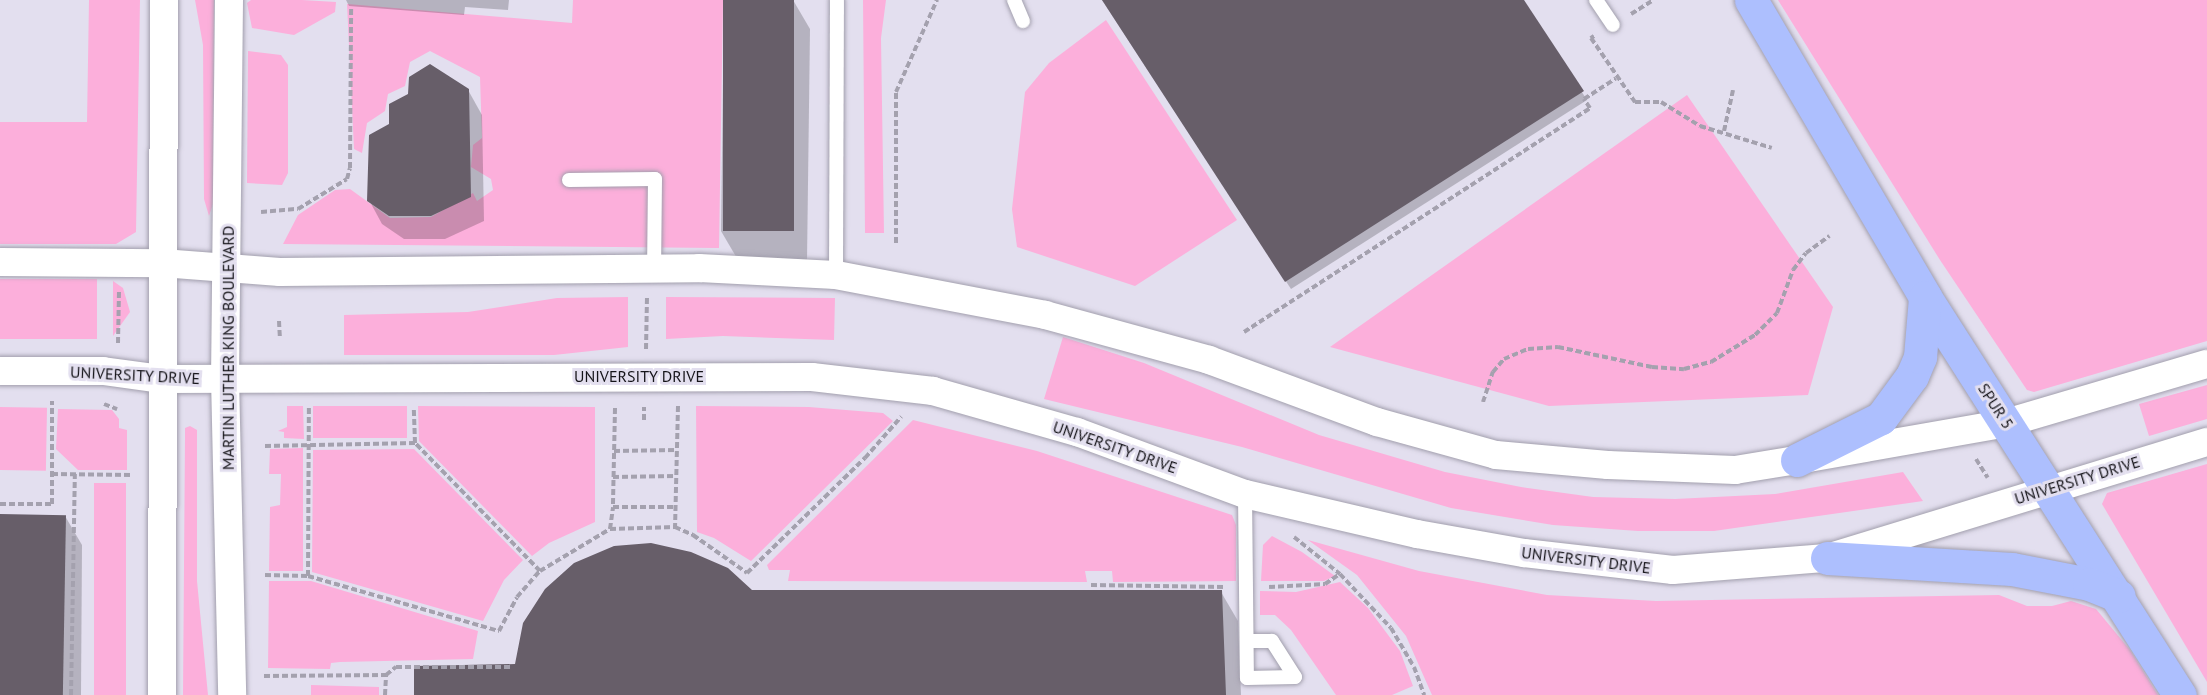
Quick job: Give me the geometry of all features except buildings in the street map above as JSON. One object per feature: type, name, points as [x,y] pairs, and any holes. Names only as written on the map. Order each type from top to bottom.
[{"type":"highway","name":"SPUR 5","points":[[1751,0],[1925,297],[2119,596],[2180,695]]},
{"type":"highway","points":[[1797,460],[1881,418],[1912,376],[1920,357],[1925,297]]},
{"type":"highway","points":[[1827,558],[2012,569],[2089,584],[2119,596]]},
{"type":"street","points":[[162,695],[164,0]]},
{"type":"street","name":"MARTIN LUTHER KING BOULEVARD","points":[[229,0],[225,378],[232,695]]},
{"type":"street","points":[[0,262],[162,263],[226,269],[654,269],[836,275],[1045,315],[1209,360],[1377,422],[1496,455],[1735,470],[2006,423],[2207,364]]},
{"type":"street","name":"UNIVERSITY DRIVE","points":[[0,371],[103,371],[162,378],[813,377],[922,389],[1077,432],[1245,494],[1417,534],[1524,553],[1673,570],[1827,558],[2207,442]]},
{"type":"lane","points":[[836,275],[837,0]]},
{"type":"lane","points":[[1014,0],[1023,21]]},
{"type":"lane","points":[[1596,0],[1613,25]]},
{"type":"lane","points":[[569,180],[655,179],[654,269]]},
{"type":"lane","points":[[1245,494],[1246,641]]},
{"type":"path","points":[[896,243],[896,92],[937,0]]},
{"type":"path","points":[[1653,0],[1591,38],[1616,78],[1635,102],[1661,102],[1700,126],[1724,131],[1772,148]]},
{"type":"path","points":[[261,212],[298,209],[347,179],[350,168],[351,9]]},
{"type":"path","points":[[1244,332],[1590,108],[1584,99],[1616,78]]},
{"type":"path","points":[[1724,131],[1733,90]]},
{"type":"path","points":[[1483,402],[1493,372],[1504,359],[1528,349],[1558,347],[1663,368],[1684,369],[1711,362],[1755,335],[1777,313],[1793,270],[1806,253],[1829,236]]},
{"type":"path","points":[[118,287],[118,354]]},
{"type":"path","points":[[645,357],[647,296]]},
{"type":"path","points":[[279,321],[280,339]]},
{"type":"path","points":[[413,399],[415,443],[540,571]]},
{"type":"path","points":[[0,504],[52,504],[52,401]]},
{"type":"path","points":[[308,576],[309,401]]},
{"type":"path","points":[[610,529],[613,507],[615,404]]},
{"type":"path","points":[[675,527],[678,404]]},
{"type":"path","points":[[265,575],[308,576],[499,631],[517,597],[540,571],[610,529],[675,527],[693,535],[747,573],[865,458],[905,412]]},
{"type":"path","points":[[266,446],[415,443]]},
{"type":"path","points":[[614,451],[676,450]]},
{"type":"path","points":[[1971,452],[1991,483]]},
{"type":"path","points":[[52,474],[132,475]]},
{"type":"path","points":[[71,695],[75,474]]},
{"type":"path","points":[[613,477],[676,476]]},
{"type":"path","points":[[613,507],[675,507]]},
{"type":"path","points":[[1290,533],[1340,574],[1391,628],[1414,667],[1424,695]]},
{"type":"path","points":[[1091,585],[1294,588],[1325,584],[1340,574]]},
{"type":"path","points":[[264,676],[386,675],[396,667],[510,667]]},
{"type":"path","points":[[385,695],[386,675]]},
{"type":"shaded area","points":[[89,0],[140,0],[136,232],[116,244],[0,244],[0,122],[87,122]]},
{"type":"shaded area","points":[[195,0],[214,0],[213,204],[209,216],[204,199],[203,45]]},
{"type":"shaded area","points":[[251,0],[336,2],[335,12],[294,35],[252,28],[247,3]]},
{"type":"shaded area","points":[[573,0],[723,0],[719,248],[283,244],[298,215],[335,190],[350,189],[390,218],[431,217],[473,193],[477,201],[493,190],[491,179],[471,167],[473,145],[482,138],[480,77],[430,51],[410,62],[405,86],[388,94],[385,111],[367,123],[362,153],[354,149],[347,4],[572,23]]},
{"type":"shaded area","points":[[863,0],[886,0],[881,38],[884,233],[865,233]]},
{"type":"shaded area","points":[[1778,0],[2207,0],[2207,341],[2034,392],[2027,390],[1940,260]]},
{"type":"shaded area","points":[[1106,20],[1237,220],[1135,286],[1017,247],[1012,209],[1025,92],[1049,63]]},
{"type":"shaded area","points":[[248,51],[281,55],[288,65],[288,173],[282,185],[247,183]]},
{"type":"shaded area","points":[[1687,95],[1833,307],[1808,395],[1549,406],[1330,347]]},
{"type":"shaded area","points":[[0,279],[97,279],[97,339],[0,339]]},
{"type":"shaded area","points":[[113,281],[123,288],[130,312],[113,336]]},
{"type":"shaded area","points":[[628,297],[628,347],[554,355],[344,355],[344,315],[468,312],[557,298]]},
{"type":"shaded area","points":[[666,297],[835,298],[834,340],[723,336],[666,339]]},
{"type":"shaded area","points":[[1063,337],[1144,363],[1319,435],[1445,472],[1521,487],[1593,497],[1675,499],[1775,494],[1903,472],[1923,501],[1714,531],[1638,531],[1553,525],[1451,508],[1242,447],[1044,399]]},
{"type":"shaded area","points":[[2207,385],[2207,419],[2149,436],[2139,404]]},
{"type":"shaded area","points":[[287,406],[303,406],[304,439],[284,438],[284,432],[278,431],[287,427]]},
{"type":"shaded area","points":[[313,406],[407,406],[407,438],[313,438]]},
{"type":"shaded area","points":[[418,406],[595,407],[595,522],[549,543],[532,556],[419,441]]},
{"type":"shaded area","points":[[696,406],[809,407],[883,413],[893,421],[751,561],[714,538],[697,532]]},
{"type":"shaded area","points":[[0,407],[47,408],[46,471],[0,470]]},
{"type":"shaded area","points":[[58,409],[112,410],[119,419],[119,428],[127,430],[127,470],[78,470],[56,449]]},
{"type":"shaded area","points":[[913,420],[1037,451],[1232,515],[1236,525],[1236,581],[1113,582],[1112,571],[1085,571],[1087,582],[788,581],[790,570],[769,570],[767,565]]},
{"type":"shaded area","points":[[190,426],[197,430],[197,581],[208,695],[183,695],[185,428]]},
{"type":"shaded area","points":[[303,448],[303,571],[269,571],[270,507],[280,505],[281,474],[269,474],[270,449]]},
{"type":"shaded area","points":[[414,449],[523,560],[504,580],[483,621],[312,572],[313,450]]},
{"type":"shaded area","points":[[2207,464],[2207,682],[2102,504],[2107,493]]},
{"type":"shaded area","points":[[94,483],[126,483],[126,695],[94,695]]},
{"type":"shaded area","points":[[1272,536],[1302,552],[1335,576],[1324,581],[1261,581],[1263,545]]},
{"type":"shaded area","points":[[1308,540],[1419,571],[1547,595],[1656,601],[1999,595],[2027,606],[2052,606],[2071,601],[2096,609],[2130,650],[2158,695],[1432,695],[1406,636],[1357,575]]},
{"type":"shaded area","points":[[269,581],[311,581],[478,631],[473,659],[340,662],[331,663],[330,669],[268,668]]},
{"type":"shaded area","points":[[1340,582],[1368,608],[1400,651],[1413,686],[1392,695],[1336,695],[1291,630],[1275,615],[1260,615],[1260,591],[1296,592]]},
{"type":"shaded area","points":[[311,685],[379,687],[379,695],[311,695]]}]
